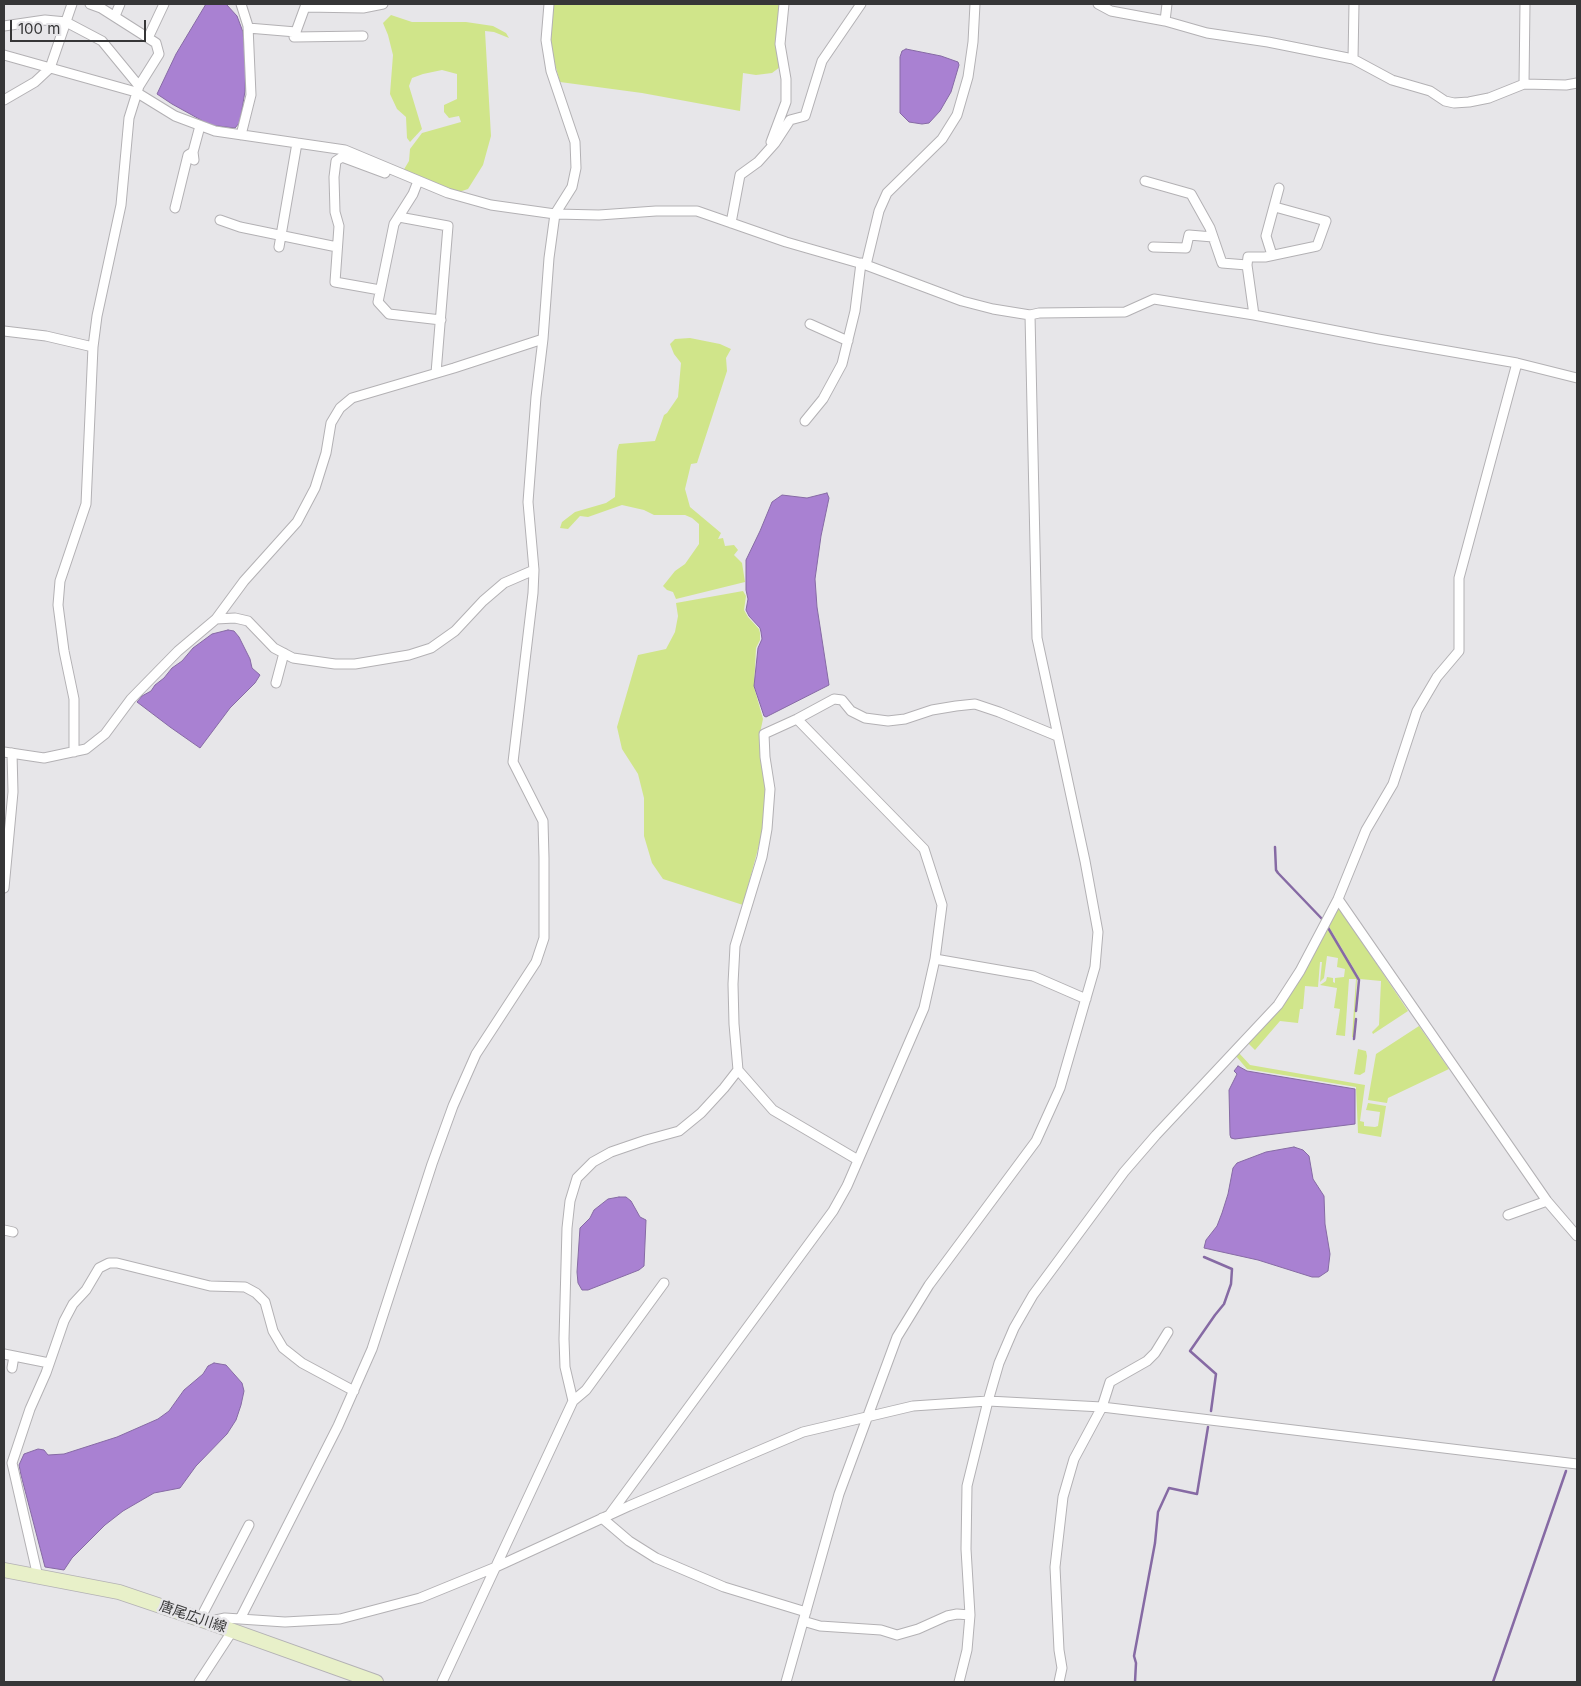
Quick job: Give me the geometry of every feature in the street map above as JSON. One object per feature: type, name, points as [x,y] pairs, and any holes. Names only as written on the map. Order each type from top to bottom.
[{"type":"main road","name":"唐尾広川線","points":[[4,1570],[119,1592],[204,1620],[236,1625],[376,1682]]},
{"type":"street","points":[[4,100],[35,82],[50,68],[72,4]]},
{"type":"street","points":[[74,752],[74,698],[64,651],[58,605],[60,581],[86,504],[93,347],[97,316],[121,204],[128,126],[137,89],[159,54],[156,43],[115,16],[90,4]]},
{"type":"street","points":[[115,16],[120,4]]},
{"type":"street","points":[[148,38],[164,4]]},
{"type":"street","points":[[241,4],[248,28],[251,95],[241,135]]},
{"type":"street","points":[[363,36],[294,37],[306,7],[362,8],[383,4]]},
{"type":"street","points":[[199,1682],[236,1625],[338,1426],[372,1349],[432,1164],[453,1106],[476,1054],[536,962],[544,938],[543,821],[513,762],[533,593],[534,570],[528,502],[549,258],[556,214],[572,187],[576,168],[574,142],[551,71],[546,40],[549,4]]},
{"type":"street","points":[[768,150],[786,102],[786,80],[780,44],[784,4]]},
{"type":"street","points":[[805,420],[823,399],[842,364],[855,311],[863,264],[879,211],[887,193],[942,139],[957,115],[968,77],[973,42],[975,4]]},
{"type":"street","points":[[1098,4],[1111,11],[1165,21],[1206,33],[1268,42],[1352,59],[1392,80],[1430,91],[1445,101],[1454,103],[1489,98],[1524,84],[1566,85],[1577,83]]},
{"type":"street","points":[[1165,21],[1167,4]]},
{"type":"street","points":[[1352,59],[1354,4]]},
{"type":"street","points":[[1524,84],[1525,4]]},
{"type":"street","points":[[730,223],[740,175],[758,162],[775,143],[790,120],[805,116],[822,61],[856,5]]},
{"type":"street","points":[[4,26],[45,20],[66,22],[102,41],[137,89],[175,116],[215,132],[345,150],[448,193],[491,205],[556,214],[599,215],[656,211],[697,211],[786,242],[863,264],[962,301],[993,309],[1030,315],[1039,313],[1125,312],[1154,299],[1254,315],[1517,363],[1577,378]]},
{"type":"street","points":[[248,28],[296,32]]},
{"type":"street","points":[[4,55],[137,89]]},
{"type":"street","points":[[175,208],[188,155],[193,156],[200,126]]},
{"type":"street","points":[[278,247],[297,143]]},
{"type":"street","points":[[380,290],[335,282],[339,226],[335,212],[334,177],[336,161],[342,157],[399,178],[400,173]]},
{"type":"street","points":[[418,181],[414,194],[394,224],[378,302],[389,314],[441,320]]},
{"type":"street","points":[[1144,181],[1190,194],[1210,228],[1222,263],[1247,265]]},
{"type":"street","points":[[1272,255],[1266,236],[1279,188]]},
{"type":"street","points":[[1254,315],[1247,265],[1248,256],[1272,255],[1317,246],[1326,220],[1275,208]]},
{"type":"street","points":[[399,217],[448,226],[436,373]]},
{"type":"street","points":[[220,220],[240,227],[337,246]]},
{"type":"street","points":[[1153,247],[1186,248],[1189,235],[1212,237]]},
{"type":"street","points":[[786,1682],[839,1494],[897,1337],[929,1285],[1036,1141],[1060,1088],[1095,967],[1098,932],[1038,638],[1030,315]]},
{"type":"street","points":[[810,324],[848,341]]},
{"type":"street","points":[[4,331],[46,336],[93,347]]},
{"type":"street","points":[[4,888],[13,792],[8,752],[44,758],[86,749],[106,734],[131,699],[178,651],[216,619],[244,581],[297,522],[315,488],[326,453],[331,423],[340,408],[352,398],[543,339]]},
{"type":"street","points":[[959,1682],[967,1650],[970,1615],[966,1549],[967,1486],[988,1401],[1014,1328],[1033,1295],[1124,1172],[1156,1135],[1278,1005],[1300,972],[1338,899],[1366,830],[1393,784],[1417,711],[1437,677],[1460,652],[1459,578],[1517,363]]},
{"type":"street","points":[[216,619],[235,618],[248,621],[274,648],[292,658],[335,664],[355,664],[406,655],[431,648],[455,631],[483,601],[504,583],[534,570]]},
{"type":"street","points":[[276,682],[284,654]]},
{"type":"street","points":[[858,1160],[773,1110],[738,1070],[733,984],[735,946],[762,857],[767,829],[770,789],[765,757],[764,734],[834,699],[842,700],[851,711],[865,718],[888,721],[905,719],[932,710],[976,704],[1057,736]]},
{"type":"street","points":[[606,1516],[834,1211],[924,1008],[935,959],[942,905],[924,849],[797,719]]},
{"type":"street","points":[[1338,899],[1547,1201],[1577,1236]]},
{"type":"street","points":[[935,959],[1033,976],[1086,999]]},
{"type":"street","points":[[573,1401],[565,1367],[564,1323],[570,1201],[577,1178],[593,1162],[611,1152],[679,1131],[701,1113],[738,1070]]},
{"type":"street","points":[[1508,1215],[1547,1201]]},
{"type":"street","points":[[38,1577],[8,1464],[64,1321],[73,1304],[86,1290],[99,1268],[109,1263],[117,1263],[210,1286],[245,1287],[256,1292],[265,1302],[273,1332],[283,1348],[302,1363],[354,1390]]},
{"type":"street","points":[[442,1682],[573,1401],[586,1390],[664,1283]]},
{"type":"street","points":[[1059,1682],[1062,1668],[1059,1650],[1056,1567],[1063,1497],[1074,1459],[1102,1407],[1110,1382],[1147,1361],[1155,1353],[1168,1332]]},
{"type":"street","points":[[4,1354],[49,1363]]},
{"type":"street","points":[[12,1368],[14,1356]]},
{"type":"street","points":[[236,1625],[340,1619],[420,1598],[496,1567],[606,1516],[803,1432],[913,1406],[988,1401],[1102,1407],[1577,1464]]},
{"type":"street","points":[[606,1516],[629,1542],[656,1558],[724,1587],[804,1617],[820,1626],[881,1630],[897,1635],[918,1629],[947,1616],[957,1614],[970,1615]]},
{"type":"street","points":[[204,1620],[249,1525]]},
{"type":"green space","points":[[553,4],[781,4],[780,67],[772,73],[756,75],[743,73],[740,111],[642,93],[560,82],[550,47]]},
{"type":"green space","points":[[391,15],[412,22],[466,22],[493,26],[506,33],[509,38],[494,32],[485,31],[491,136],[483,165],[468,189],[459,192],[448,189],[403,171],[409,161],[410,149],[422,133],[461,122],[459,116],[449,118],[444,112],[444,105],[457,99],[457,74],[442,70],[423,74],[412,78],[409,86],[422,129],[410,142],[407,138],[406,117],[397,109],[390,94],[393,55],[383,23]]},
{"type":"green space","points":[[690,338],[720,344],[731,349],[726,358],[727,371],[697,463],[691,464],[685,489],[690,507],[721,533],[718,539],[723,538],[725,546],[734,545],[738,550],[734,555],[742,563],[745,582],[676,599],[673,592],[663,586],[675,571],[685,564],[699,544],[699,524],[692,518],[685,515],[654,515],[644,510],[622,505],[588,517],[580,516],[568,529],[560,528],[562,522],[575,512],[606,503],[615,497],[619,444],[655,441],[664,415],[678,397],[681,363],[674,354],[670,344],[675,339]]},
{"type":"green space","points":[[743,591],[746,596],[744,610],[760,633],[760,640],[756,648],[754,687],[763,719],[760,733],[763,770],[767,789],[763,830],[743,905],[663,879],[652,863],[644,836],[644,798],[638,774],[622,749],[617,727],[638,655],[666,649],[675,632],[678,616],[676,603]]},
{"type":"green space","points":[[1336,909],[1340,909],[1408,1011],[1373,1034],[1372,1032],[1379,1025],[1381,981],[1360,979],[1328,925]]},
{"type":"green space","points":[[1327,927],[1357,978],[1354,1038],[1352,1037],[1356,979],[1349,979],[1345,1036],[1336,1035],[1340,1009],[1334,1008],[1337,988],[1320,985],[1326,981],[1327,977],[1333,978],[1335,983],[1335,978],[1344,977],[1345,969],[1337,967],[1338,958],[1327,956],[1324,978],[1320,982],[1322,962],[1320,962],[1318,987],[1305,986],[1303,1009],[1300,1009],[1298,1023],[1280,1021],[1255,1050],[1248,1043],[1293,990]]},
{"type":"green space","points":[[1419,1026],[1449,1069],[1388,1098],[1387,1103],[1368,1100],[1376,1054]]},
{"type":"green space","points":[[1358,1049],[1366,1051],[1367,1056],[1365,1072],[1360,1075],[1354,1074]]},
{"type":"green space","points":[[1239,1053],[1250,1065],[1365,1085],[1360,1121],[1364,1122],[1364,1126],[1378,1126],[1380,1112],[1366,1110],[1368,1103],[1386,1106],[1381,1137],[1358,1133],[1356,1087],[1247,1069],[1236,1056]]},
{"type":"shaded area","points":[[206,4],[226,4],[237,16],[243,32],[246,65],[245,91],[240,122],[235,128],[210,125],[157,94],[176,54]]},
{"type":"shaded area","points":[[906,49],[941,56],[958,62],[959,65],[951,92],[940,111],[929,123],[909,122],[900,113],[900,57],[902,51]]},
{"type":"shaded area","points":[[827,493],[829,498],[815,579],[817,607],[829,685],[766,717],[764,716],[754,686],[758,648],[762,639],[760,628],[746,610],[748,599],[746,590],[746,560],[772,502],[782,495],[807,498]]},
{"type":"shaded area","points":[[228,630],[234,631],[239,637],[250,659],[252,668],[260,675],[255,683],[230,708],[200,748],[137,702],[142,696],[151,691],[193,648],[212,634]]},
{"type":"shaded area","points":[[1238,1066],[1247,1071],[1355,1089],[1355,1124],[1231,1138],[1229,1090],[1237,1074],[1234,1071]]},
{"type":"shaded area","points":[[1294,1147],[1303,1150],[1309,1156],[1313,1179],[1324,1196],[1325,1224],[1330,1254],[1328,1271],[1319,1277],[1312,1277],[1258,1260],[1204,1248],[1206,1240],[1217,1226],[1228,1194],[1233,1168],[1237,1163],[1266,1152]]},
{"type":"shaded area","points":[[626,1197],[631,1201],[640,1217],[646,1220],[644,1266],[639,1270],[588,1290],[582,1290],[578,1283],[577,1272],[580,1228],[590,1218],[594,1210],[608,1199]]},
{"type":"shaded area","points":[[214,1363],[226,1365],[242,1383],[244,1391],[236,1420],[227,1434],[196,1466],[180,1488],[154,1493],[123,1511],[105,1525],[72,1558],[64,1570],[45,1567],[19,1465],[24,1454],[38,1449],[44,1450],[48,1455],[64,1454],[117,1437],[158,1419],[169,1411],[184,1390],[203,1374],[208,1366]]},
{"type":"waterway","points":[[1275,847],[1276,870],[1324,921]]},
{"type":"waterway","points":[[1327,926],[1359,980],[1356,1011]]},
{"type":"waterway","points":[[1354,1039],[1356,1019]]},
{"type":"waterway","points":[[1204,1257],[1232,1269],[1231,1284],[1224,1304],[1190,1351],[1216,1374],[1211,1411]]},
{"type":"waterway","points":[[1135,1682],[1136,1663],[1134,1656],[1155,1543],[1158,1512],[1169,1488],[1197,1494],[1208,1427]]},
{"type":"waterway","points":[[1493,1682],[1566,1471]]}]
